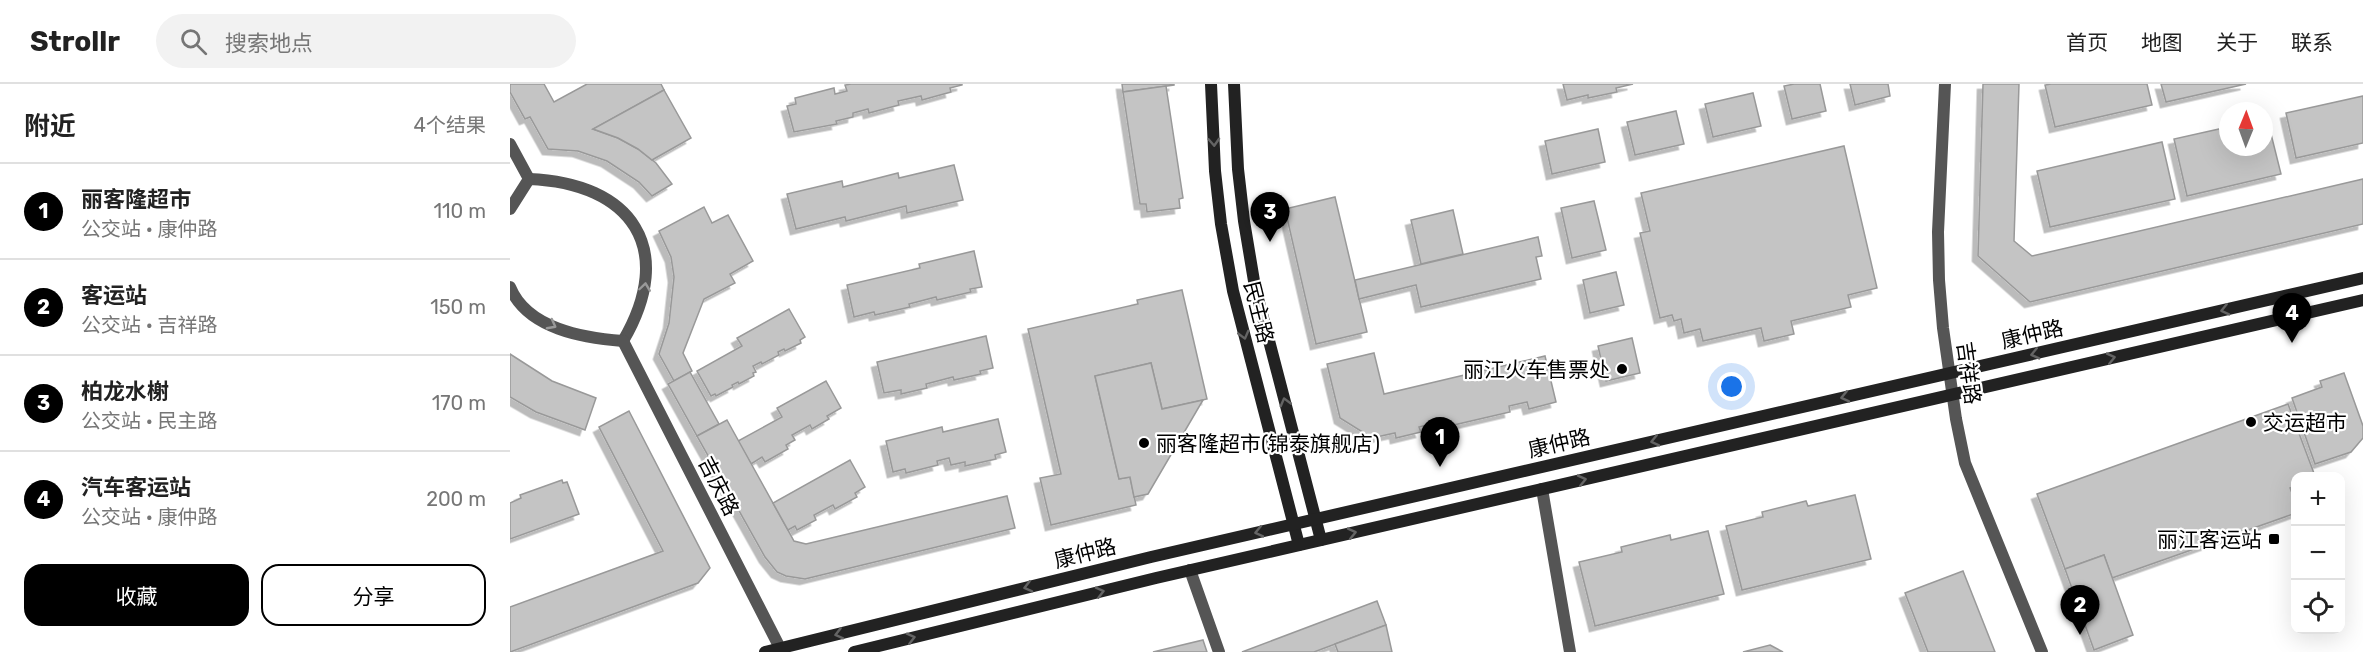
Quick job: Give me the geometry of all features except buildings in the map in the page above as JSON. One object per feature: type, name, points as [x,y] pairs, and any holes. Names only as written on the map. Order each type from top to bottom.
[{"type":"main road","name":"民主路","points":[[1211,84],[1216,182],[1233,291],[1299,545]]},
{"type":"main road","name":"民主路","points":[[1234,84],[1239,179],[1255,287],[1321,540]]},
{"type":"main road","name":"康仲路","points":[[765,652],[801,648],[1294,524],[2363,278]]},
{"type":"main road","name":"康仲路","points":[[854,652],[1190,570],[2363,300]]},
{"type":"street","name":"吉祥路","points":[[1945,84],[1938,232],[1940,290],[1948,374],[1965,463],[2042,652]]},
{"type":"street","points":[[510,144],[529,179]]},
{"type":"street","points":[[510,209],[529,179]]},
{"type":"street","points":[[510,287],[523,306],[549,324],[579,336],[623,341],[637,318],[642,304],[646,277],[644,250],[636,224],[622,210],[588,190],[569,183],[529,179]]},
{"type":"street","name":"吉庆路","points":[[623,341],[780,649]]},
{"type":"street","points":[[1542,489],[1570,652]]},
{"type":"street","points":[[1190,570],[1219,652]]},
{"type":"place","name":"柏龙水榭","points":[[1270,242]]},
{"type":"place","name":"汽车客运站","points":[[2292,343]]},
{"type":"place","name":"丽江火车售票处","points":[[1622,369]]},
{"type":"place","name":"交运超市","points":[[2251,422]]},
{"type":"place","name":"丽客隆超市(锦泰旗舰店)","points":[[1144,443]]},
{"type":"place","name":"丽客隆超市","points":[[1440,467]]},
{"type":"place","name":"丽江客运站","points":[[2274,539]]},
{"type":"place","name":"客运站","points":[[2080,635]]}]
